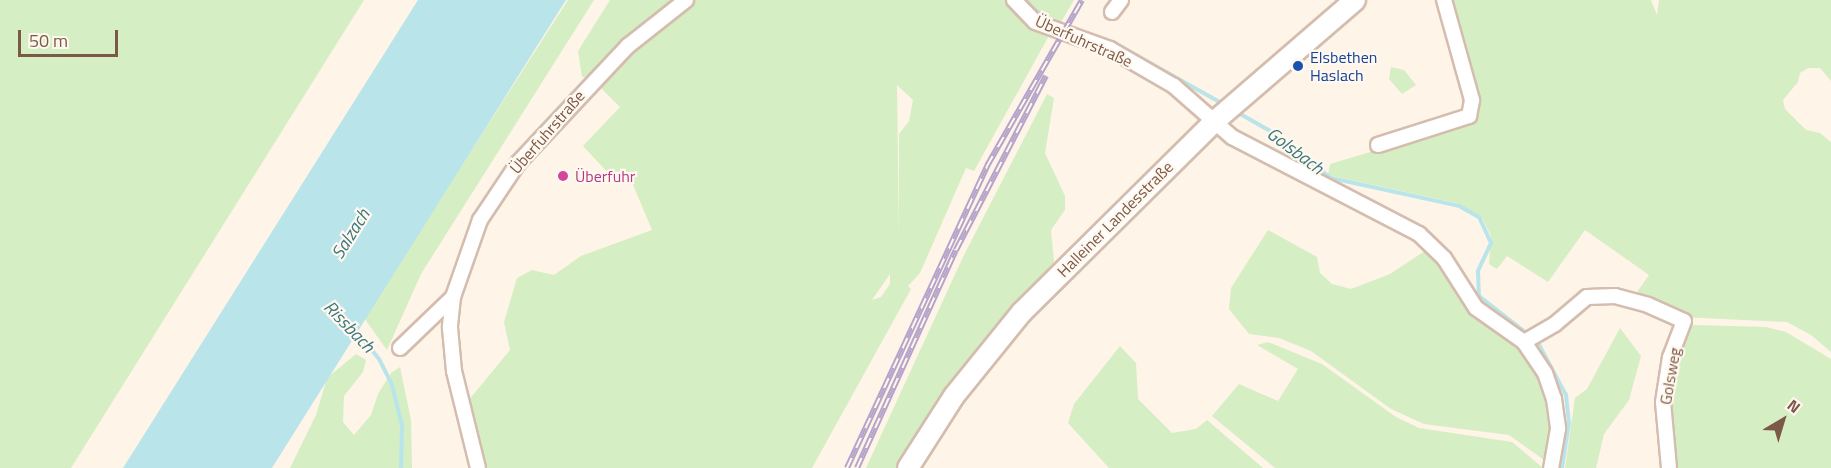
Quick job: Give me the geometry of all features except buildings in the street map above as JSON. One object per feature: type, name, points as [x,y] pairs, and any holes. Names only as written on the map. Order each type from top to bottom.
[{"type":"main road","name":"Halleiner Landesstraße","points":[[908,468],[954,396],[1007,330],[1225,113],[1355,0]]},
{"type":"street","name":"Überfuhrstraße","points":[[478,468],[454,371],[450,328],[453,297],[480,220],[518,163],[628,46],[686,0]]},
{"type":"street","name":"Überfuhrstraße","points":[[1014,0],[1035,22],[1110,49],[1225,113],[1232,137],[1294,172],[1419,234],[1444,258],[1476,308],[1524,342]]},
{"type":"street","points":[[1112,12],[1121,0]]},
{"type":"street","points":[[1378,145],[1469,116],[1472,100],[1444,0]]},
{"type":"street","name":"Golsweg","points":[[1524,342],[1555,324],[1587,297],[1615,296],[1648,304],[1684,321],[1670,357],[1663,402],[1669,468]]},
{"type":"street","name":"Überfuhrstraße","points":[[400,348],[453,297]]},
{"type":"street","points":[[1524,342],[1545,373],[1554,399],[1558,429],[1551,468]]},
{"type":"green space","points":[[0,0],[364,0],[71,468],[0,468]]},
{"type":"green space","points":[[568,0],[594,0],[421,274],[387,350],[364,318]]},
{"type":"green space","points":[[610,0],[677,0],[587,77],[582,77],[578,51]]},
{"type":"green space","points":[[693,0],[1009,0],[1051,32],[974,171],[966,168],[920,273],[908,286],[911,289],[812,468],[481,468],[468,401],[510,350],[504,322],[517,278],[532,270],[554,275],[581,256],[652,230],[631,180],[611,176],[583,146],[620,107],[596,83]],"holes":[[[897,85],[913,100],[909,121],[899,134],[899,241]],[[890,274],[890,284],[881,297],[872,300]]]},
{"type":"green space","points":[[1028,0],[1074,0],[1061,22],[1034,8]]},
{"type":"green space","points":[[1452,0],[1651,0],[1657,15],[1659,0],[1831,0],[1831,81],[1820,68],[1808,68],[1800,73],[1798,82],[1783,100],[1785,109],[1806,130],[1820,133],[1831,142],[1831,352],[1811,335],[1787,322],[1682,317],[1635,295],[1649,275],[1585,230],[1548,282],[1507,256],[1497,269],[1489,264],[1491,236],[1482,218],[1456,203],[1328,175],[1330,164],[1471,122],[1480,102]]},
{"type":"green space","points":[[1391,67],[1404,70],[1416,85],[1402,94],[1389,79]]},
{"type":"green space","points":[[1047,94],[1054,98],[1045,153],[1065,196],[1065,210],[1051,230],[1054,261],[1050,271],[959,374],[898,468],[866,468],[963,257]]},
{"type":"green space","points":[[1268,230],[1317,257],[1320,273],[1332,284],[1351,289],[1390,274],[1428,249],[1436,255],[1463,302],[1483,322],[1510,337],[1541,374],[1553,418],[1553,445],[1545,451],[1547,462],[1509,435],[1424,424],[1391,409],[1311,351],[1279,338],[1249,334],[1229,309],[1231,288]]},
{"type":"green space","points":[[1694,325],[1766,327],[1786,332],[1831,359],[1831,468],[1673,468],[1670,383],[1687,329]]},
{"type":"green space","points":[[1620,328],[1641,356],[1629,400],[1604,434],[1596,468],[1565,468],[1575,398],[1587,389]]},
{"type":"green space","points":[[1268,342],[1322,364],[1396,417],[1419,428],[1512,442],[1543,468],[1275,468],[1212,416],[1239,384],[1278,401],[1298,369],[1257,345]]},
{"type":"green space","points":[[1120,346],[1136,363],[1138,399],[1172,433],[1196,429],[1207,420],[1263,468],[1109,468],[1068,423],[1074,404]]},
{"type":"green space","points":[[356,354],[366,360],[363,372],[344,396],[343,422],[354,435],[371,415],[378,394],[391,373],[400,367],[411,420],[412,468],[290,468],[316,415],[327,378]]},
{"type":"water","name":"Salzach","points":[[418,0],[566,0],[272,468],[123,468]]},
{"type":"waterway","name":"Golsbach","points":[[1026,0],[1033,9],[1051,20],[1125,49],[1223,104]]},
{"type":"waterway","name":"Golsbach","points":[[1235,111],[1270,131],[1331,178],[1459,206],[1479,217],[1491,243],[1478,271],[1479,296],[1529,335]]},
{"type":"waterway","name":"Rissbach","points":[[353,327],[379,359],[392,385],[402,425],[401,468]]},
{"type":"waterway","name":"Golsbach","points":[[1537,341],[1566,395],[1569,423],[1562,468]]},
{"type":"railway","points":[[847,468],[987,166],[1082,0]]},
{"type":"railway","points":[[857,468],[956,250],[1046,76]]},
{"type":"place","name":"Elsbethen Haslach","points":[[1298,66]]},
{"type":"place","name":"Überfuhr","points":[[563,176]]}]
